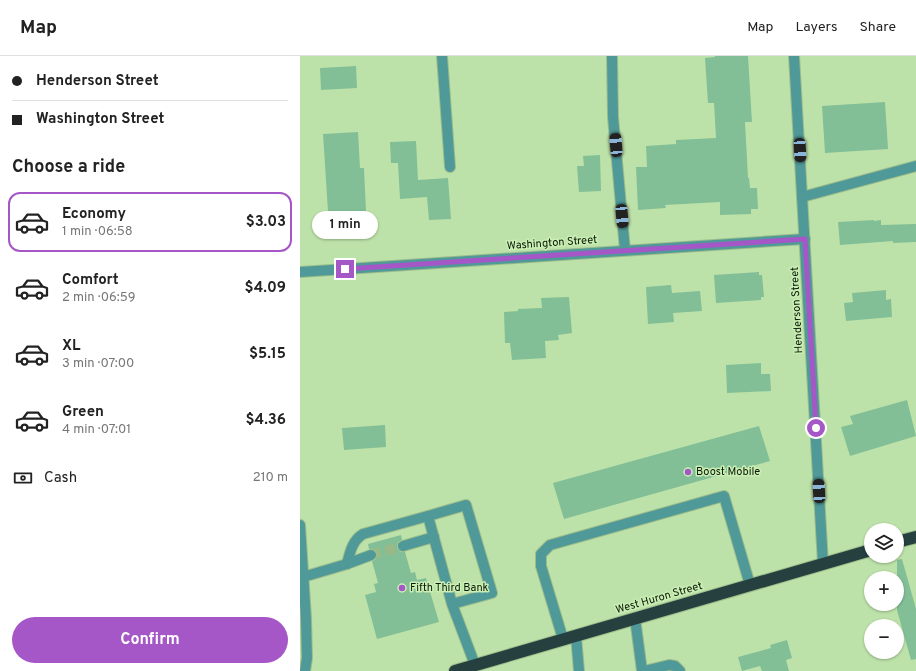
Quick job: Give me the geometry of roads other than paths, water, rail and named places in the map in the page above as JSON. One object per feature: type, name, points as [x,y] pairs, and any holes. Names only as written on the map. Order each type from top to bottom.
[{"type":"highway","points":[[904,541],[915,540]]},
{"type":"highway","name":"West Huron Street","points":[[455,671],[864,552]]},
{"type":"street","points":[[442,56],[450,167]]},
{"type":"street","points":[[612,56],[614,117],[625,250]]},
{"type":"street","name":"Henderson Street","points":[[794,56],[823,564]]},
{"type":"street","points":[[802,197],[916,166]]},
{"type":"street","name":"Washington Street","points":[[300,272],[805,239]]},
{"type":"street","points":[[563,640],[541,566],[541,554],[550,544],[724,496],[750,585]]},
{"type":"street","points":[[347,564],[352,545],[356,538],[363,534],[466,505],[492,593],[452,604]]},
{"type":"street","points":[[428,516],[452,604],[475,665]]},
{"type":"street","points":[[300,525],[304,577],[307,658],[305,671]]},
{"type":"street","points":[[403,546],[434,537]]},
{"type":"street","points":[[304,577],[371,555]]},
{"type":"street","points":[[635,618],[643,671],[669,665],[675,666],[680,671]]},
{"type":"street","points":[[576,636],[579,671]]},
{"type":"tunnel","points":[[371,555],[403,546]]},
{"type":"place","name":"Boost Mobile","points":[[688,472]]},
{"type":"place","name":"Fifth Third Bank","points":[[402,588]]}]
